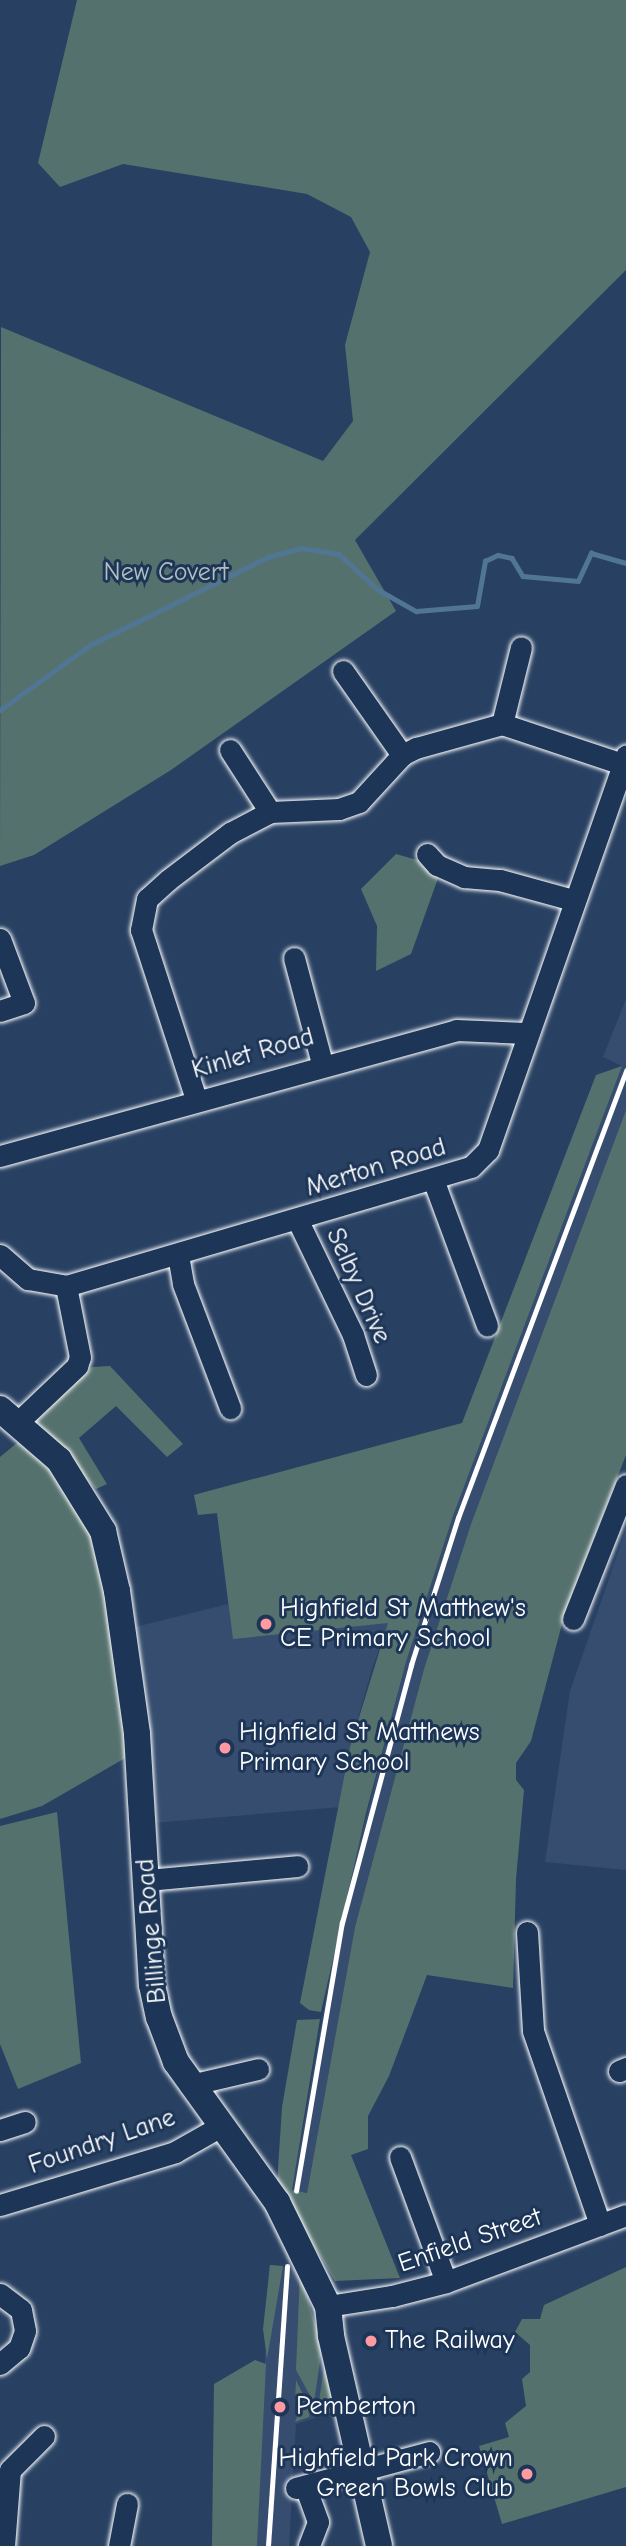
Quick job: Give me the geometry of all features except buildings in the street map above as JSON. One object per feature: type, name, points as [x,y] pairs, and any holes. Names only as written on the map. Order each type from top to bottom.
[{"type":"main road","name":"Billinge Road","points":[[8,1416],[75,1480],[103,1531],[111,1560],[137,1734],[152,1985],[159,2017],[176,2062],[190,2085],[277,2202],[328,2305],[379,2546]]},
{"type":"street","points":[[502,724],[522,648]]},
{"type":"street","points":[[343,671],[402,755]]},
{"type":"street","points":[[196,1099],[146,955],[141,930],[147,899],[230,833],[270,812],[339,809],[359,802],[402,755],[502,724],[624,759]]},
{"type":"street","points":[[230,750],[270,812]]},
{"type":"street","name":"Merton Road","points":[[0,1255],[28,1279],[66,1286],[434,1182],[471,1167],[488,1150],[525,1033],[624,759]]},
{"type":"street","points":[[427,854],[437,865],[464,877],[500,880],[573,900]]},
{"type":"street","points":[[0,939],[24,1003],[0,1011]]},
{"type":"street","points":[[294,958],[322,1063]]},
{"type":"street","name":"Kinlet Road","points":[[0,1156],[322,1063],[456,1030],[525,1033]]},
{"type":"street","points":[[434,1182],[487,1325]]},
{"type":"street","name":"Selby Drive","points":[[299,1221],[354,1335],[366,1375]]},
{"type":"street","points":[[178,1255],[183,1284],[230,1408]]},
{"type":"street","points":[[8,1416],[78,1366],[80,1357],[66,1286]]},
{"type":"street","points":[[573,1619],[626,1485]]},
{"type":"street","points":[[147,1880],[297,1866]]},
{"type":"street","points":[[527,1932],[534,2031],[600,2225]]},
{"type":"street","points":[[190,2085],[258,2068]]},
{"type":"street","points":[[0,2130],[25,2122]]},
{"type":"street","name":"Foundry Lane","points":[[0,2206],[175,2152],[219,2127]]},
{"type":"street","points":[[400,2157],[446,2282]]},
{"type":"street","name":"Enfield Street","points":[[328,2305],[392,2296],[446,2282],[626,2215]]},
{"type":"street","points":[[0,2294],[21,2310],[24,2332],[19,2348],[0,2364]]},
{"type":"street","points":[[4,2546],[10,2470],[44,2436]]},
{"type":"street","points":[[309,2546],[318,2522],[301,2487],[429,2452]]},
{"type":"street","points":[[119,2546],[127,2504]]},
{"type":"shaded area","points":[[626,999],[626,1110],[471,1524],[424,1669],[355,1927],[307,2193],[292,2191],[339,1922],[406,1662],[453,1516],[622,1066],[603,1057]]},
{"type":"shaded area","name":"Highfield St Matthew's CE Primary School","points":[[462,1423],[372,1669],[350,1747],[341,1807],[152,1823],[135,1627],[228,1604],[217,1513],[198,1515],[194,1495]]},
{"type":"shaded area","points":[[626,1530],[626,1870],[545,1862],[570,1691]]},
{"type":"shaded area","points":[[269,2265],[302,2269],[337,2411],[296,2424],[289,2546],[257,2546]]},
{"type":"green space","name":"New Covert","points":[[77,0],[626,0],[626,270],[355,540],[396,611],[171,770],[34,855],[0,866],[1,327],[323,461],[353,421],[345,345],[370,252],[351,217],[307,194],[123,164],[60,187],[38,163]]},
{"type":"green space","points":[[396,854],[442,867],[411,954],[376,971],[377,926],[361,889]]},
{"type":"green space","points":[[622,1066],[453,1516],[406,1662],[366,1813],[321,2012],[309,2010],[300,2003],[350,1747],[388,1623],[233,1639],[217,1513],[198,1515],[194,1495],[462,1423],[596,1075]]},
{"type":"green space","points":[[626,1110],[626,1455],[566,1609],[531,1741],[516,1763],[516,1780],[524,1790],[516,1879],[513,1988],[427,1975],[389,2076],[368,2116],[368,2149],[351,2155],[400,2278],[335,2281],[277,2184],[282,2107],[297,2020],[320,2019],[292,2190],[307,2193],[355,1927],[424,1669],[471,1524]]},
{"type":"green space","points":[[110,1366],[183,1444],[167,1457],[116,1406],[79,1438],[107,1484],[96,1489],[33,1424],[92,1367]]},
{"type":"green space","points":[[18,1442],[62,1481],[101,1554],[127,1757],[42,1806],[0,1819],[0,1457]]},
{"type":"green space","points":[[57,1812],[81,2063],[18,2089],[0,2044],[0,1826]]},
{"type":"green space","points":[[270,2265],[283,2266],[267,2359],[263,2329]]},
{"type":"green space","points":[[626,2267],[626,2487],[502,2524],[479,2446],[509,2437],[505,2423],[526,2406],[522,2379],[530,2372],[530,2345],[515,2332],[522,2319],[540,2319],[544,2305]]},
{"type":"green space","points":[[300,2272],[322,2347],[314,2403],[296,2370]]},
{"type":"green space","points":[[255,2360],[266,2364],[257,2546],[212,2546],[214,2384]]},
{"type":"green space","points":[[325,2361],[337,2411],[319,2416],[318,2408]]},
{"type":"green space","points":[[296,2380],[310,2409],[309,2417],[295,2422],[301,2407],[295,2404]]},
{"type":"waterway","points":[[0,710],[90,645],[268,557],[301,548],[339,554],[377,589],[416,611],[477,606],[485,561],[498,555],[512,558],[523,576],[578,581],[591,553],[626,563]]},
{"type":"railway","points":[[296,2191],[342,1923],[411,1665],[458,1518],[626,1070]]},
{"type":"railway","points":[[268,2546],[287,2267]]},
{"type":"place","name":"Highfield St Matthew's CE Primary School","points":[[266,1624]]},
{"type":"place","name":"Highfield St Matthews Primary School","points":[[225,1748]]},
{"type":"place","name":"The Railway","points":[[371,2341]]},
{"type":"place","name":"Pemberton","points":[[280,2407]]},
{"type":"place","name":"Highfield Park Crown Green Bowls Club","points":[[527,2474]]}]
